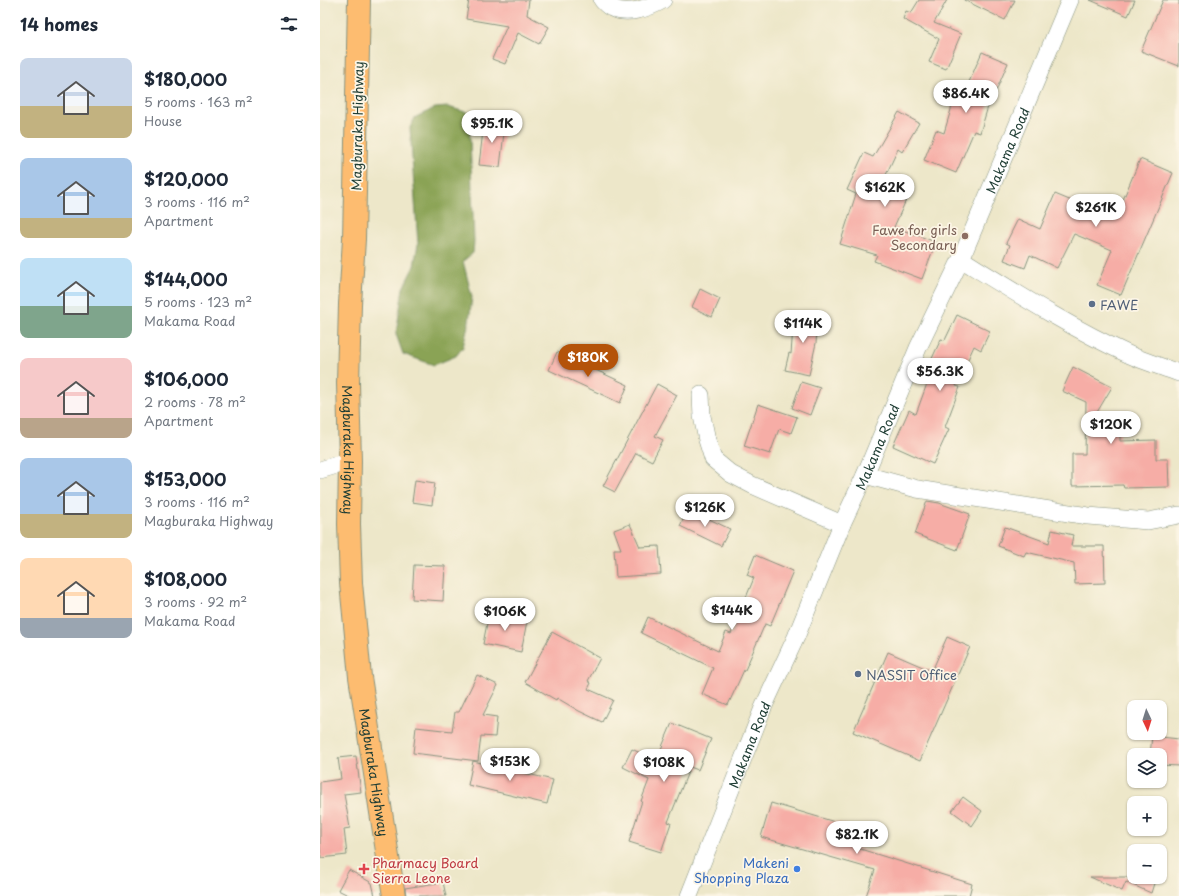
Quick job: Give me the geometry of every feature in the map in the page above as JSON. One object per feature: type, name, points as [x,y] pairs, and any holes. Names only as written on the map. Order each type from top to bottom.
[{"type":"main road","name":"Magburaka Highway","points":[[359,0],[354,239],[350,304],[348,383],[351,583],[359,669],[394,896]]},
{"type":"street","points":[[602,0],[611,8],[625,11],[644,9],[663,0]]},
{"type":"street","name":"Makama Road","points":[[690,896],[763,708],[796,637],[842,524],[865,475],[918,348],[961,259],[1070,0]]},
{"type":"street","points":[[961,259],[1014,292],[1088,334],[1132,356],[1179,373]]},
{"type":"street","points":[[701,395],[702,416],[713,459],[731,474],[752,485],[842,524]]},
{"type":"street","points":[[320,470],[350,461]]},
{"type":"street","points":[[865,475],[917,489],[1088,516],[1148,521],[1179,515]]},
{"type":"green space","points":[[448,107],[469,113],[474,241],[473,253],[463,261],[472,297],[469,321],[463,347],[456,356],[434,365],[403,354],[396,334],[403,288],[414,266],[418,244],[410,128],[414,118],[435,108]]},
{"type":"building","points":[[469,0],[529,0],[527,15],[549,27],[539,44],[518,33],[505,64],[492,59],[507,26],[466,19]]},
{"type":"building","points":[[919,0],[947,0],[934,23],[961,34],[946,69],[929,62],[939,39],[903,19],[906,11],[911,13]]},
{"type":"building","points":[[964,0],[1015,0],[1005,20]]},
{"type":"building","points":[[1090,0],[1135,0],[1128,16]]},
{"type":"building","points":[[1163,0],[1179,0],[1179,66],[1141,51]]},
{"type":"building","points":[[982,52],[1008,63],[996,91],[993,90],[980,133],[974,131],[956,173],[924,160],[936,130],[944,133],[958,86],[966,89]]},
{"type":"building","points":[[899,112],[919,123],[902,152],[898,149],[885,177],[911,189],[894,227],[936,242],[922,279],[874,261],[877,255],[840,244],[856,194],[847,190],[864,153],[873,157]]},
{"type":"building","points":[[484,122],[505,124],[500,167],[479,165]]},
{"type":"building","points":[[1140,159],[1173,173],[1121,295],[1097,285],[1112,250],[1074,234],[1057,268],[1030,255],[1025,268],[1004,260],[1010,245],[1006,243],[1018,219],[1040,229],[1055,194],[1115,219]]},
{"type":"building","points":[[700,289],[720,299],[712,317],[692,307]]},
{"type":"building","points":[[794,314],[818,316],[816,343],[809,375],[785,370],[789,353],[791,354]]},
{"type":"building","points":[[957,315],[990,331],[981,350],[974,346],[956,386],[960,387],[945,427],[949,429],[933,464],[893,446],[909,410],[916,414],[933,367],[929,365],[941,339],[945,340]]},
{"type":"building","points":[[557,352],[628,385],[620,403],[549,370]]},
{"type":"building","points":[[1073,367],[1112,387],[1096,414],[1120,414],[1120,441],[1156,440],[1156,459],[1168,459],[1169,487],[1124,488],[1123,485],[1072,486],[1072,454],[1085,454],[1086,402],[1062,391]]},
{"type":"building","points":[[801,382],[820,388],[810,415],[792,408]]},
{"type":"building","points":[[657,384],[677,395],[655,436],[663,440],[652,461],[636,453],[615,492],[603,486]]},
{"type":"building","points":[[758,404],[797,417],[791,433],[779,429],[770,454],[744,446]]},
{"type":"building","points":[[415,480],[435,483],[432,505],[412,502]]},
{"type":"building","points":[[927,501],[939,503],[970,514],[957,550],[915,534]]},
{"type":"building","points":[[688,509],[730,529],[721,546],[680,526]]},
{"type":"building","points":[[630,524],[640,547],[659,546],[661,574],[616,577],[614,549],[621,549],[614,530]]},
{"type":"building","points":[[1005,527],[1049,543],[1052,530],[1073,535],[1071,546],[1104,546],[1105,583],[1075,584],[1074,563],[1026,552],[1024,556],[998,546]]},
{"type":"building","points":[[755,555],[793,571],[770,626],[765,624],[728,705],[702,694],[713,668],[641,633],[648,617],[718,651],[726,632],[731,634],[754,578],[747,575]]},
{"type":"building","points":[[414,565],[445,566],[443,601],[412,599]]},
{"type":"building","points":[[489,613],[527,621],[521,652],[483,644]]},
{"type":"building","points":[[552,632],[600,658],[588,681],[591,683],[588,689],[613,700],[602,722],[557,698],[556,700],[525,682]]},
{"type":"building","points":[[947,637],[970,647],[920,761],[853,732],[888,652],[932,671]]},
{"type":"building","points":[[477,675],[498,685],[483,715],[497,717],[495,737],[481,736],[478,761],[413,753],[416,727],[452,731],[455,712],[459,712]]},
{"type":"building","points":[[672,723],[711,739],[698,770],[690,767],[668,822],[671,823],[661,852],[629,842],[649,780],[623,767],[632,749],[656,761]]},
{"type":"building","points":[[1167,738],[1179,739],[1179,766],[1167,765],[1167,748],[1151,748],[1152,740],[1167,740]]},
{"type":"building","points":[[356,756],[361,792],[344,794],[350,828],[344,829],[347,855],[321,858],[320,782],[341,779],[338,758]]},
{"type":"building","points":[[473,761],[553,780],[547,804],[468,785]]},
{"type":"building","points":[[963,797],[982,811],[972,826],[952,811]]},
{"type":"building","points":[[771,803],[862,830],[857,848],[972,884],[969,896],[866,896],[875,870],[761,837]]},
{"type":"building","points":[[349,870],[372,883],[375,896],[350,896],[338,890]]},
{"type":"building","points":[[1090,877],[1127,877],[1127,882],[1122,891]]},
{"type":"building","points":[[443,882],[446,896],[406,896],[405,888]]},
{"type":"building","points":[[1131,884],[1154,884],[1151,893]]},
{"type":"place","name":"Fawe for girls Secondary","points":[[965,236]]},
{"type":"place","name":"FAWE","points":[[1092,304]]},
{"type":"place","name":"NASSIT Office","points":[[858,674]]},
{"type":"place","name":"Pharmacy Board Sierra Leone","points":[[364,869]]},
{"type":"place","name":"Makeni Shopping Plaza","points":[[797,869]]}]
